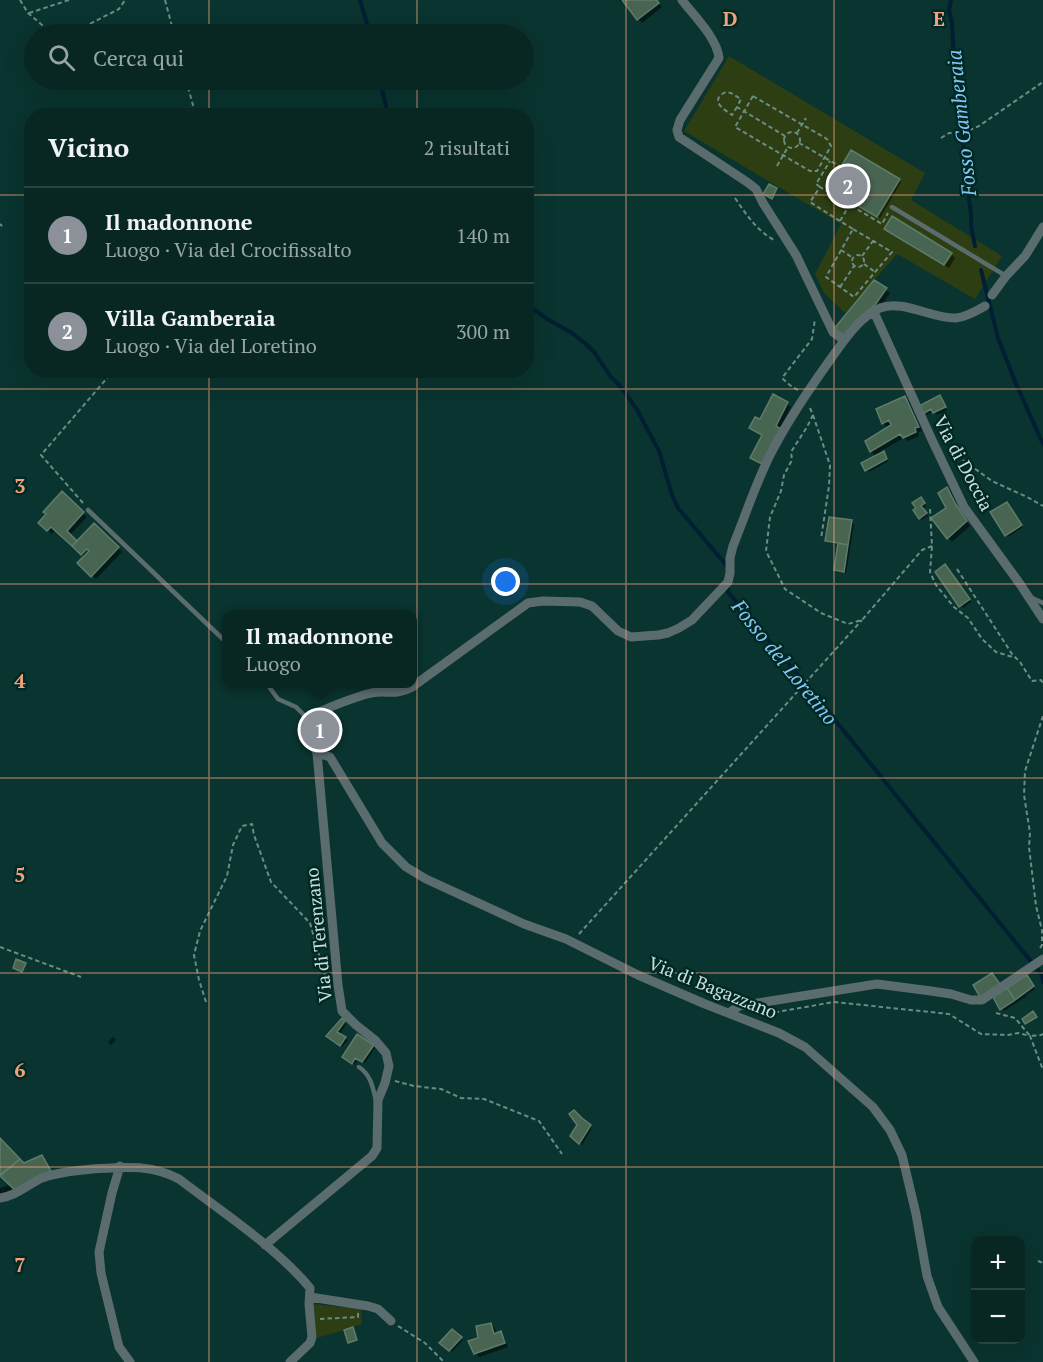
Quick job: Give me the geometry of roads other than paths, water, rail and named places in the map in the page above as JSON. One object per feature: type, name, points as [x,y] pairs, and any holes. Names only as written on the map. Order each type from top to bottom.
[{"type":"street","points":[[682,0],[714,41],[719,58],[680,120],[677,130],[679,137],[756,189],[796,255],[833,332],[844,340]]},
{"type":"street","points":[[992,295],[1025,256],[1043,227]]},
{"type":"street","points":[[417,683],[528,603],[580,602],[592,606],[618,631],[631,637],[668,633],[686,624],[728,582],[733,546],[769,458],[785,426],[844,340],[861,321],[881,308],[905,307],[955,318],[972,314],[985,306]]},
{"type":"street","name":"Via di Doccia","points":[[874,312],[964,507],[1043,619]]},
{"type":"street","points":[[317,753],[306,727],[314,716],[345,700],[373,693],[402,693],[410,688]]},
{"type":"street","name":"Via di Bagazzano","points":[[317,753],[330,757],[382,843],[406,867],[485,907],[572,942],[638,975],[705,1004],[779,1033],[805,1047],[873,1107],[890,1130],[902,1155],[927,1276],[934,1298],[974,1362]]},
{"type":"street","name":"Via di Terenzano","points":[[265,1245],[372,1156],[377,1148],[378,1100],[390,1066],[386,1053],[375,1040],[342,1011],[317,753]]},
{"type":"street","points":[[729,1013],[739,1006],[877,984],[982,1000],[1041,955]]},
{"type":"street","points":[[120,1166],[99,1252],[101,1273],[119,1347],[130,1362]]},
{"type":"street","points":[[0,1198],[8,1197],[42,1178],[69,1172],[120,1166],[166,1172],[179,1179],[265,1245],[310,1288],[312,1337],[310,1343],[290,1362]]},
{"type":"street","points":[[310,1297],[368,1306],[378,1309],[391,1321]]},
{"type":"lane","points":[[892,207],[1006,276]]},
{"type":"lane","points":[[88,510],[222,638]]},
{"type":"lane","points":[[1028,596],[1042,602]]},
{"type":"lane","points":[[270,688],[279,699],[296,707],[309,720]]},
{"type":"lane","points":[[359,1067],[366,1071],[378,1106]]},
{"type":"waterway","name":"Fosso del Loretino","points":[[360,0],[367,24]]},
{"type":"waterway","name":"Fosso Gamberaia","points":[[951,0],[949,10],[957,74],[956,103],[964,124],[964,156],[975,246]]},
{"type":"waterway","name":"Fosso del Loretino","points":[[382,90],[386,108]]},
{"type":"waterway","name":"Fosso Gamberaia","points":[[981,270],[998,338],[1043,444]]},
{"type":"waterway","name":"Fosso del Loretino","points":[[534,310],[586,344],[620,386],[636,408],[659,451],[678,508],[727,566]]},
{"type":"waterway","name":"Fosso del Loretino","points":[[728,585],[728,592],[1042,975],[1043,982]]},
{"type":"place","name":"Villa Gamberaia","points":[[848,186]]},
{"type":"place","name":"Il madonnone","points":[[320,730]]}]
